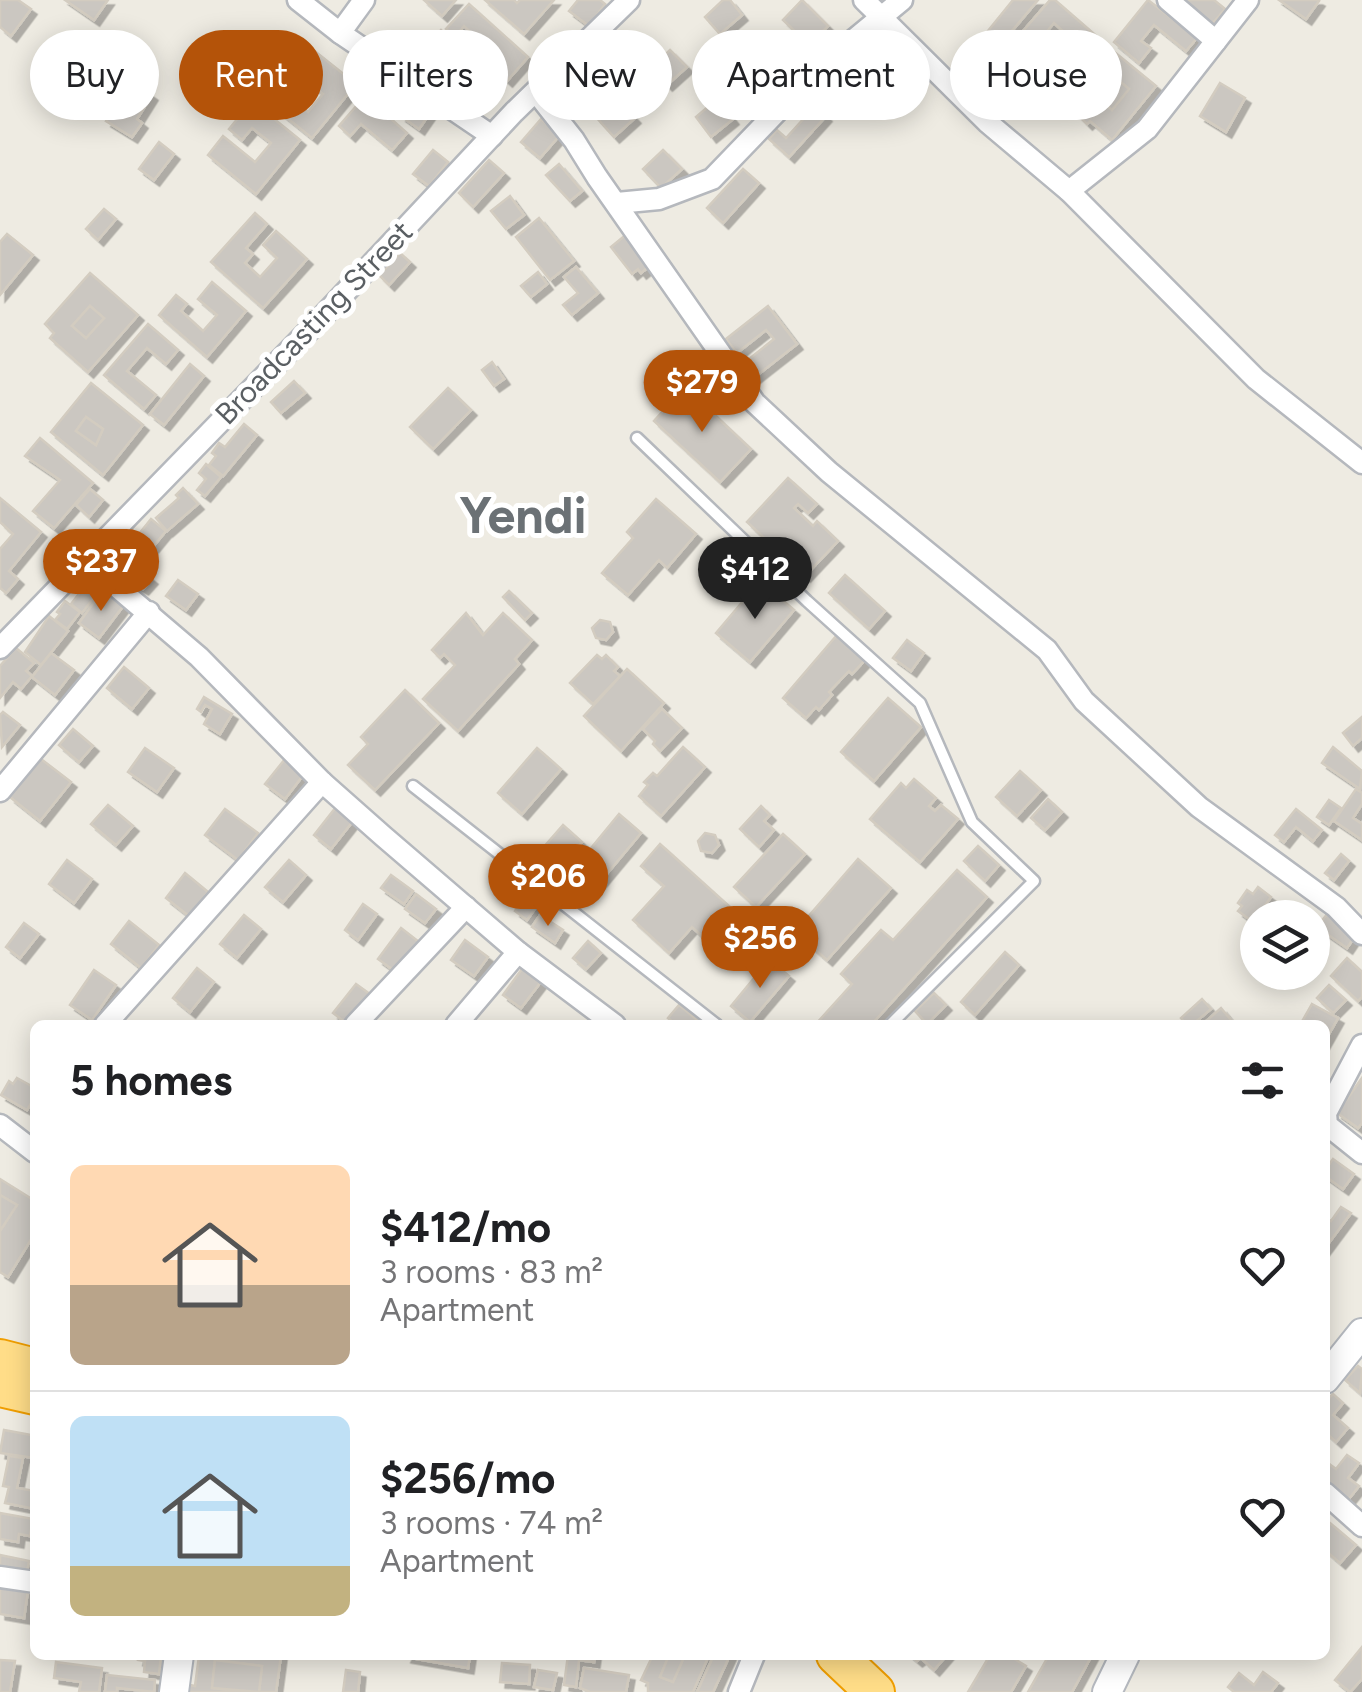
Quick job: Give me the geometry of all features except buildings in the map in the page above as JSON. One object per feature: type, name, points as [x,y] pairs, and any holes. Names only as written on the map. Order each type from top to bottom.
[{"type":"highway","points":[[0,1359],[30,1367]]},
{"type":"highway","points":[[0,1387],[30,1394]]},
{"type":"highway","points":[[811,1660],[841,1692]]},
{"type":"highway","points":[[841,1660],[875,1692]]},
{"type":"main road","points":[[1330,1373],[1362,1333]]},
{"type":"main road","points":[[174,1692],[177,1660]]},
{"type":"main road","points":[[1106,1692],[1122,1660]]},
{"type":"street","points":[[298,0],[492,136]]},
{"type":"street","points":[[340,33],[364,0]]},
{"type":"street","name":"Broadcasting Street","points":[[599,30],[630,0]]},
{"type":"street","points":[[864,0],[987,122],[1069,190],[1256,379],[1362,462]]},
{"type":"street","points":[[617,203],[659,199],[712,179],[816,71],[902,0]]},
{"type":"street","points":[[1168,0],[1216,41]]},
{"type":"street","points":[[1069,190],[1147,129],[1248,0]]},
{"type":"street","name":"Broadcasting Street","points":[[0,648],[528,100]]},
{"type":"street","points":[[558,120],[756,402],[828,472],[1047,650],[1084,701],[1199,808],[1336,906],[1362,934]]},
{"type":"street","points":[[84,559],[199,657],[322,782],[518,952],[608,1020]]},
{"type":"street","points":[[0,791],[148,612]]},
{"type":"street","points":[[109,1020],[322,782]]},
{"type":"street","points":[[360,1020],[466,907]]},
{"type":"street","points":[[460,1020],[518,952]]},
{"type":"street","points":[[1330,1105],[1362,1045]]},
{"type":"street","points":[[0,1125],[30,1148]]},
{"type":"street","points":[[1330,1127],[1362,1154]]},
{"type":"street","points":[[1330,1497],[1362,1526]]},
{"type":"street","points":[[0,1578],[30,1581]]},
{"type":"street","points":[[739,1692],[752,1660]]},
{"type":"lane","points":[[637,438],[920,704],[972,822],[1034,881],[895,1020]]},
{"type":"lane","points":[[413,786],[710,1020]]},
{"type":"district","name":"Yendi","points":[[523,515]]}]
